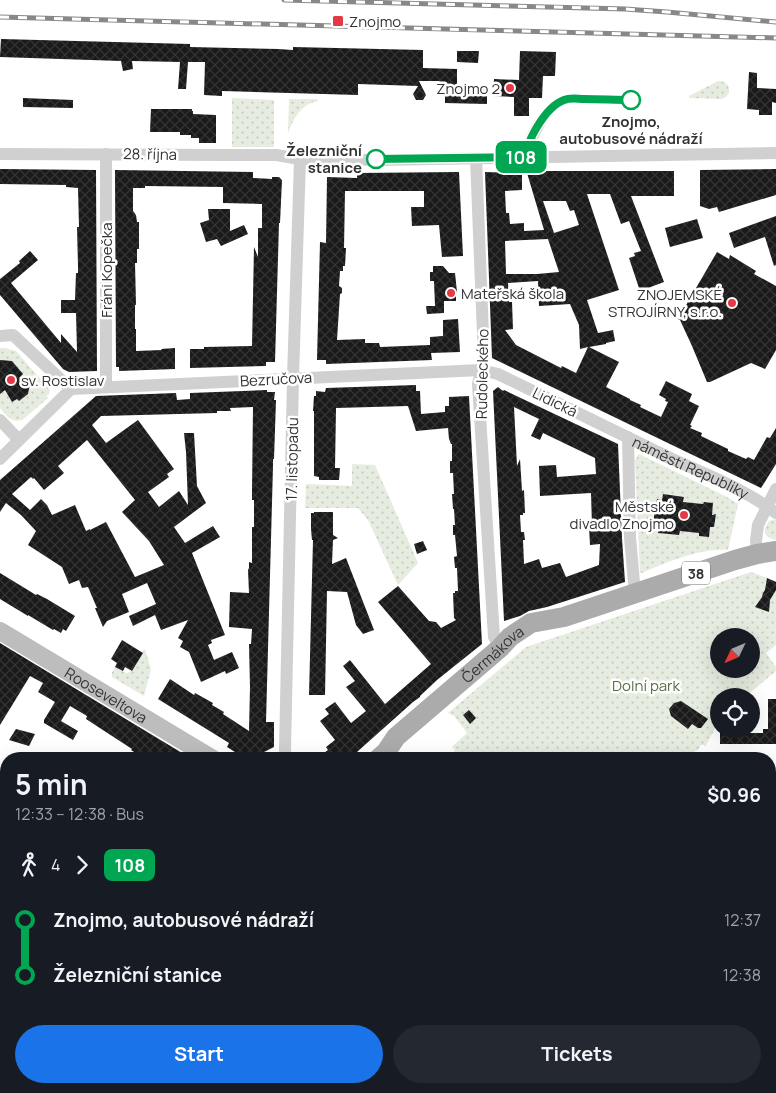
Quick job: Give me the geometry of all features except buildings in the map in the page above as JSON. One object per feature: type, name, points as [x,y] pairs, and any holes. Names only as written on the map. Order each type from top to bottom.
[{"type":"main road","name":"náměstí Republiky","points":[[635,594],[767,552]]},
{"type":"main road","name":"38","points":[[500,648],[537,633],[564,617],[635,594]]},
{"type":"main road","name":"Rooseveltova","points":[[0,631],[201,752]]},
{"type":"main road","name":"Čermákova","points":[[386,752],[396,737],[500,648]]},
{"type":"main road","name":"Čermákova","points":[[371,752],[383,742],[396,737]]},
{"type":"street","points":[[528,157],[529,143],[539,124]]},
{"type":"street","name":"28. října","points":[[0,154],[276,155],[300,158],[377,160],[776,153]]},
{"type":"street","name":"Fráni Kopečka","points":[[106,154],[106,387]]},
{"type":"street","name":"17. listopadu","points":[[285,752],[293,378],[300,158]]},
{"type":"street","name":"Rudoleckého","points":[[476,158],[484,360],[478,384],[494,638],[500,648]]},
{"type":"street","points":[[0,336],[13,335],[71,389],[0,459]]},
{"type":"street","name":"Bezručova","points":[[71,389],[481,370]]},
{"type":"street","name":"Lidická","points":[[481,370],[498,374],[628,437]]},
{"type":"street","points":[[0,420],[19,440]]},
{"type":"street","name":"náměstí Republiky","points":[[635,594],[630,538],[628,437],[742,492],[772,510],[758,525],[756,541],[767,552]]},
{"type":"street","points":[[772,510],[776,489]]},
{"type":"green space","points":[[718,81],[728,86],[729,93],[726,97],[721,99],[689,98],[689,96]]},
{"type":"green space","points":[[232,98],[274,100],[274,147],[232,147]]},
{"type":"green space","points":[[289,99],[317,99],[318,101],[307,105],[298,113],[288,134]]},
{"type":"green space","points":[[0,348],[16,351],[50,390],[46,397],[48,398],[21,421],[7,416],[0,408]]},
{"type":"green space","points":[[639,454],[738,504],[728,550],[696,553],[640,573],[635,460]],"holes":[[[663,494],[684,497],[684,502],[713,503],[712,514],[716,515],[714,526],[710,527],[709,536],[680,531],[679,535],[658,533],[658,527],[653,526],[655,516],[653,516],[653,509],[655,509],[657,499],[662,500]]]},
{"type":"green space","points":[[352,464],[375,465],[418,563],[398,585],[368,520],[358,508],[305,508],[306,484],[352,486]]},
{"type":"green space","points":[[776,519],[776,540],[766,535],[765,528],[769,521]]},
{"type":"green space","name":"Dolní park","points":[[751,572],[776,581],[776,645],[766,653],[776,667],[776,671],[756,688],[710,688],[710,738],[705,747],[701,745],[694,752],[454,752],[455,750],[452,747],[467,733],[454,716],[448,713],[526,647]]},
{"type":"green space","points":[[145,649],[151,669],[144,696],[112,677],[112,672],[116,667],[126,673],[132,671]]},
{"type":"railway","points":[[284,0],[625,9],[776,22]]},
{"type":"railway","points":[[0,17],[776,38]]},
{"type":"bus line","name":"108","points":[[376,159],[528,157],[529,143],[539,124],[548,112],[562,100],[573,98],[631,100]]},
{"type":"place","name":"Znojmo","points":[[338,21]]},
{"type":"place","name":"Znojmo 2","points":[[510,88]]},
{"type":"place","name":"Znojmo, autobusové nádraží","points":[[631,100]]},
{"type":"place","name":"Železniční stanice","points":[[376,159]]},
{"type":"place","name":"Mateřská škola","points":[[451,293]]},
{"type":"place","name":"ZNOJEMSKÉ STROJÍRNY, s.r.o.","points":[[732,303]]},
{"type":"place","name":"sv. Rostislav","points":[[11,380]]},
{"type":"place","name":"Městské divadlo Znojmo","points":[[684,515]]}]
